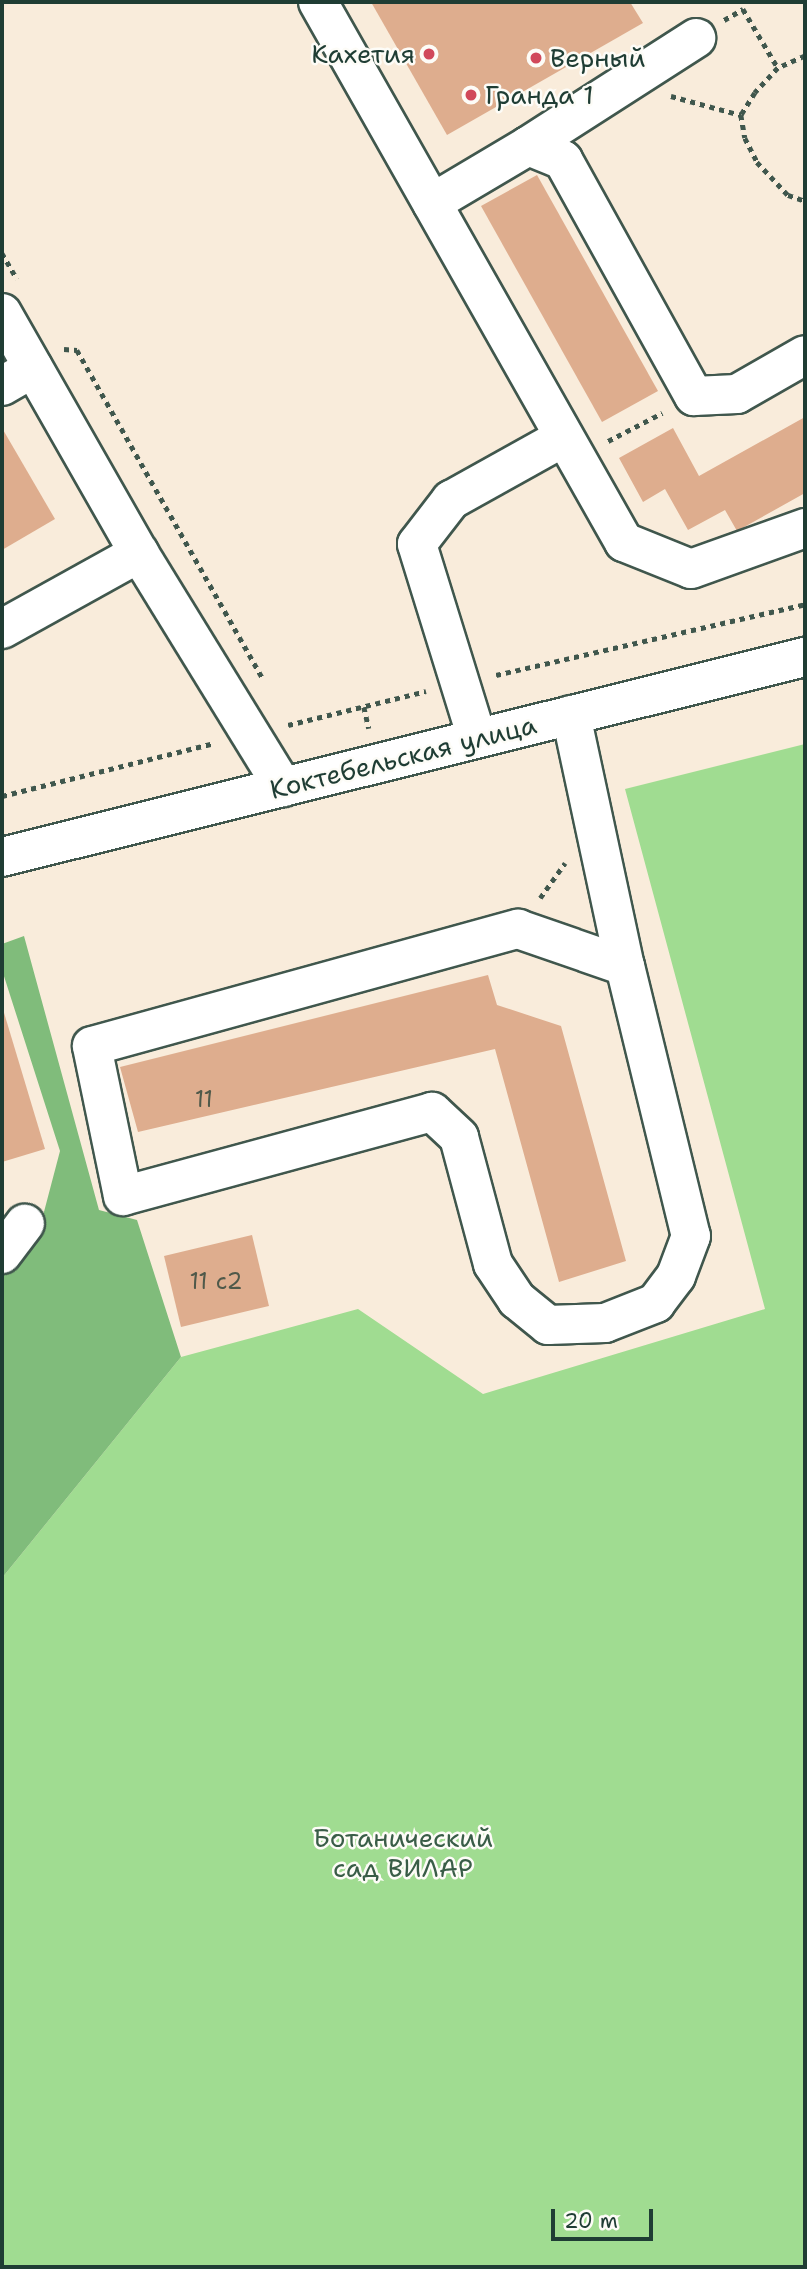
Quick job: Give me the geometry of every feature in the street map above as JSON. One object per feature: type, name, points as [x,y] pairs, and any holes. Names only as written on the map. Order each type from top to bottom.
[{"type":"street","points":[[318,2],[624,542],[691,569],[805,528]]},
{"type":"street","points":[[432,203],[528,146],[696,38]]},
{"type":"street","points":[[528,146],[564,160],[694,396],[737,394],[805,355]]},
{"type":"street","points":[[2,313],[30,368],[139,553],[283,787]]},
{"type":"street","points":[[477,738],[417,544],[451,500],[570,448]]},
{"type":"street","points":[[2,629],[139,553]]},
{"type":"street","name":"Коктебельская улица","points":[[2,857],[805,657]]},
{"type":"street","points":[[571,715],[625,965],[691,1236],[676,1276],[656,1303],[605,1323],[548,1325],[517,1300],[493,1265],[459,1137],[432,1112],[123,1196],[92,1046],[518,929],[625,965]]},
{"type":"street","points":[[2,1254],[25,1224]]},
{"type":"path","points":[[696,38],[743,9],[778,68]]},
{"type":"path","points":[[805,56],[778,68],[755,93],[741,115],[745,138],[757,162],[788,195],[805,201]]},
{"type":"path","points":[[625,84],[741,115]]},
{"type":"path","points":[[30,368],[77,350],[269,690]]},
{"type":"path","points":[[570,448],[694,396]]},
{"type":"path","points":[[2,796],[460,683],[805,604]]},
{"type":"path","points":[[518,929],[594,822]]},
{"type":"green space","name":"Ботанический сад ВИЛАР","points":[[805,744],[805,2267],[2,2267],[2,1578],[181,1357],[358,1309],[483,1394],[765,1309],[625,789]]},
{"type":"green space","points":[[24,936],[99,1210],[137,1220],[181,1357],[2,1578],[2,1278],[40,1227],[60,1151],[2,970],[2,944]]},
{"type":"building","points":[[371,2],[630,2],[643,23],[447,135]]},
{"type":"building","points":[[537,175],[658,391],[602,422],[481,206]]},
{"type":"building","points":[[805,417],[805,493],[737,531],[725,510],[688,530],[665,489],[643,502],[619,458],[673,428],[699,476]]},
{"type":"building","points":[[2,428],[55,519],[2,550]]},
{"type":"building","points":[[488,975],[497,1005],[561,1026],[626,1261],[559,1282],[495,1049],[138,1132],[120,1067]]},
{"type":"building","points":[[2,1006],[45,1149],[2,1162]]},
{"type":"building","points":[[252,1235],[269,1306],[181,1327],[164,1256]]},
{"type":"place","name":"Кахетия","points":[[429,54]]},
{"type":"place","name":"Верный","points":[[536,58]]},
{"type":"place","name":"Гранда 1","points":[[471,95]]}]
